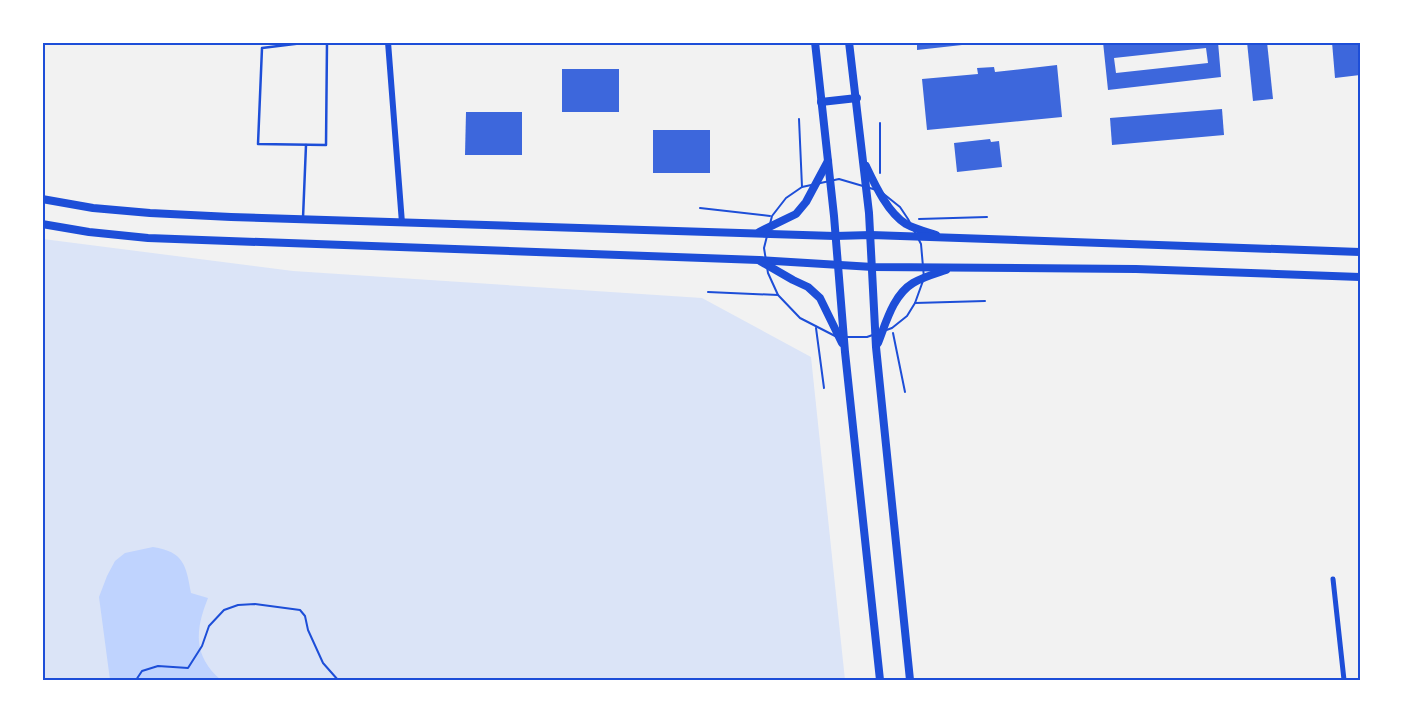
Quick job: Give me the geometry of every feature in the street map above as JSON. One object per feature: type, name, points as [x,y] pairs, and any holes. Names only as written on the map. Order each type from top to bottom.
[{"type":"main road","points":[[816,42],[834,216],[834,236],[845,352],[880,680]]},
{"type":"main road","points":[[849,42],[857,98],[871,235],[876,347],[910,680]]},
{"type":"main road","points":[[821,102],[857,98]]},
{"type":"main road","points":[[755,234],[796,214],[806,202],[828,161]]},
{"type":"main road","points":[[864,162],[874,182],[896,216],[907,225],[945,238]]},
{"type":"main road","points":[[42,199],[92,208],[150,213],[402,223],[755,234],[871,235],[1360,252]]},
{"type":"main road","points":[[42,224],[89,232],[157,238],[758,260],[838,266],[1136,269],[1360,276]]},
{"type":"main road","points":[[758,260],[808,287],[820,298],[845,352]]},
{"type":"main road","points":[[876,347],[891,311],[901,294],[911,284],[951,268]]},
{"type":"street","points":[[388,42],[402,223]]},
{"type":"street","points":[[1333,579],[1344,680]]},
{"type":"lane","points":[[311,42],[262,48],[258,144],[326,145],[326,42]]},
{"type":"lane","points":[[302,219],[306,145]]},
{"type":"path","points":[[799,119],[802,187]]},
{"type":"path","points":[[880,123],[880,181]]},
{"type":"path","points":[[700,208],[772,216]]},
{"type":"path","points":[[918,219],[987,217]]},
{"type":"path","points":[[708,292],[778,295]]},
{"type":"path","points":[[915,303],[985,301]]},
{"type":"path","points":[[816,328],[824,388]]},
{"type":"path","points":[[892,328],[905,392]]},
{"type":"path","points":[[136,680],[142,671],[158,666],[188,668],[202,646],[209,626],[224,610],[238,605],[255,604],[300,610],[305,616],[308,630],[323,663],[338,680]]},
{"type":"shaded area","points":[[43,239],[293,271],[702,298],[811,357],[845,680],[43,680]]},
{"type":"water","points":[[153,547],[171,552],[177,556],[185,567],[191,593],[208,598],[201,621],[199,642],[205,662],[221,680],[110,680],[99,597],[115,561],[125,553]]},
{"type":"building","points":[[917,42],[971,42],[971,44],[917,50]]},
{"type":"building","points":[[1103,42],[1218,42],[1221,77],[1108,90]],"holes":[[[1206,48],[1208,63],[1116,73],[1114,58]]]},
{"type":"building","points":[[1247,42],[1267,42],[1273,99],[1253,101]]},
{"type":"building","points":[[1332,42],[1360,42],[1360,75],[1335,78]]},
{"type":"building","points":[[1057,65],[1062,117],[927,130],[922,79],[978,74],[977,68],[994,67],[995,72]]},
{"type":"building","points":[[562,69],[619,69],[619,112],[562,112]]},
{"type":"building","points":[[1222,109],[1224,135],[1112,145],[1110,118]]},
{"type":"building","points":[[466,112],[522,112],[522,155],[465,155]]},
{"type":"building","points":[[653,130],[710,130],[710,173],[653,173]]},
{"type":"building","points":[[990,139],[991,142],[999,141],[1002,167],[957,172],[954,143]]}]
